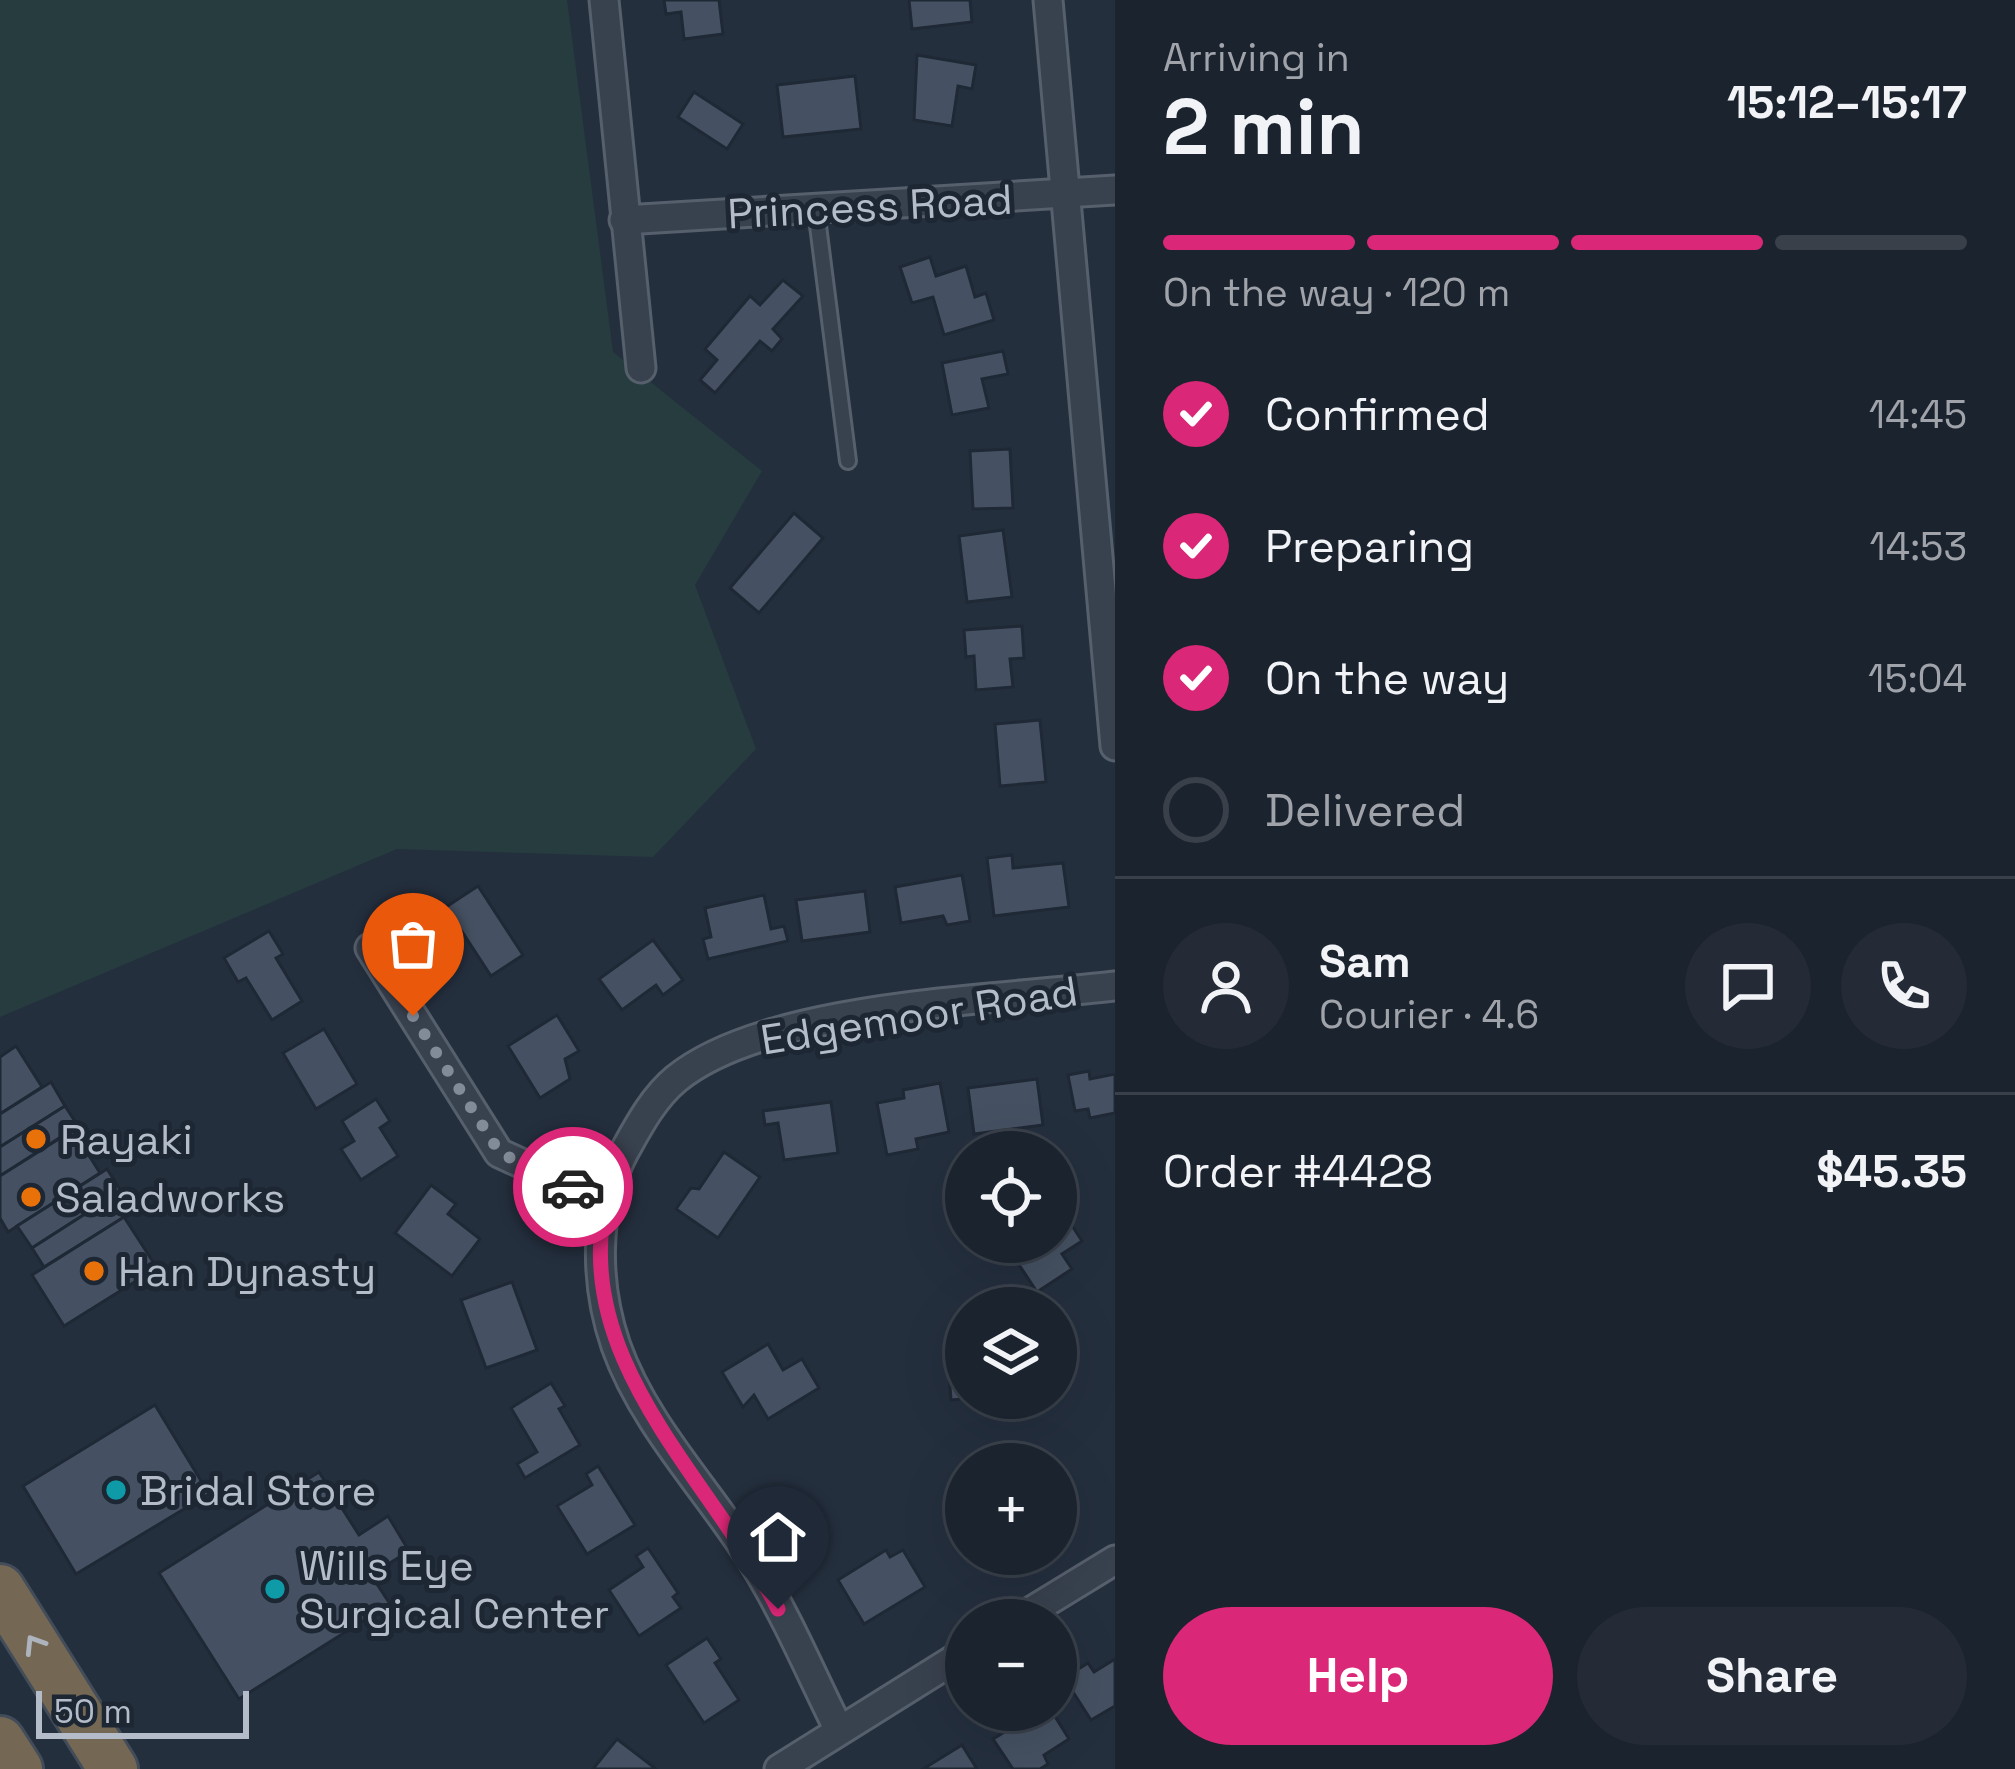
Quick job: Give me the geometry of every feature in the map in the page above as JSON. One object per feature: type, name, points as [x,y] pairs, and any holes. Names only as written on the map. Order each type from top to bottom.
[{"type":"highway","points":[[0,1589],[112,1769]]},
{"type":"highway","points":[[0,1741],[18,1769]]},
{"type":"street","points":[[604,0],[641,368]]},
{"type":"street","points":[[1048,0],[1115,746]]},
{"type":"street","name":"Princess Road","points":[[624,220],[1115,190]]},
{"type":"street","points":[[370,948],[500,1153],[606,1202]]},
{"type":"street","name":"Edgemoor Road","points":[[839,1730],[758,1568],[671,1445],[617,1349],[602,1286],[606,1202],[613,1173],[643,1118],[676,1079],[728,1048],[795,1026],[1115,986]]},
{"type":"street","points":[[1052,1599],[1115,1560]]},
{"type":"street","points":[[779,1769],[945,1665]]},
{"type":"lane","points":[[816,210],[848,461]]},
{"type":"green space","points":[[0,0],[567,0],[613,352],[762,471],[695,585],[756,749],[653,857],[397,849],[0,1017]]},
{"type":"building","points":[[664,0],[719,0],[723,34],[684,39],[681,12],[666,14]]},
{"type":"building","points":[[909,0],[970,0],[972,22],[912,29]]},
{"type":"building","points":[[917,55],[976,65],[972,89],[958,86],[952,126],[914,120]]},
{"type":"building","points":[[855,76],[861,129],[783,137],[777,85]]},
{"type":"building","points":[[694,92],[743,124],[727,149],[678,117]]},
{"type":"building","points":[[930,257],[936,276],[966,266],[975,297],[986,293],[994,320],[944,335],[933,297],[912,303],[900,267]]},
{"type":"building","points":[[783,280],[803,296],[773,329],[782,339],[772,351],[760,341],[715,393],[700,380],[717,360],[705,349],[750,296],[760,305]]},
{"type":"building","points":[[1003,351],[1008,374],[982,379],[989,408],[952,415],[942,363]]},
{"type":"building","points":[[1010,449],[1013,508],[973,509],[970,451]]},
{"type":"building","points":[[794,513],[823,538],[759,613],[730,588]]},
{"type":"building","points":[[1003,530],[1012,597],[967,602],[959,536]]},
{"type":"building","points":[[1022,626],[1024,658],[1010,659],[1013,687],[976,690],[974,656],[966,657],[964,630]]},
{"type":"building","points":[[1040,720],[1046,782],[1000,786],[995,724]]},
{"type":"building","points":[[1012,855],[1013,868],[1063,863],[1069,907],[994,916],[987,858]]},
{"type":"building","points":[[962,875],[970,921],[947,925],[943,916],[901,923],[895,887]]},
{"type":"building","points":[[478,886],[523,955],[491,976],[446,907]]},
{"type":"building","points":[[865,891],[870,932],[802,941],[796,900]]},
{"type":"building","points":[[764,895],[771,929],[784,926],[788,941],[708,959],[703,939],[711,937],[705,908]]},
{"type":"building","points":[[269,931],[283,954],[276,958],[302,1001],[272,1020],[246,978],[238,982],[224,958]]},
{"type":"building","points":[[653,940],[683,980],[663,995],[656,985],[622,1010],[599,979]]},
{"type":"building","points":[[557,1015],[579,1051],[565,1059],[570,1079],[540,1098],[508,1046]]},
{"type":"building","points":[[324,1029],[357,1084],[316,1109],[283,1053]]},
{"type":"building","points":[[16,1046],[42,1087],[0,1114],[0,1057]]},
{"type":"building","points":[[1089,1071],[1090,1079],[1115,1074],[1115,1113],[1090,1118],[1088,1109],[1075,1111],[1068,1075]]},
{"type":"building","points":[[1037,1079],[1043,1125],[974,1131],[968,1088]]},
{"type":"building","points":[[51,1082],[65,1106],[0,1147],[0,1114]]},
{"type":"building","points":[[940,1083],[949,1131],[916,1139],[918,1149],[887,1155],[877,1103],[904,1098],[903,1090]]},
{"type":"building","points":[[376,1099],[390,1121],[380,1128],[398,1156],[361,1180],[341,1149],[354,1141],[342,1121]]},
{"type":"building","points":[[831,1102],[838,1153],[784,1160],[778,1123],[765,1125],[763,1111]]},
{"type":"building","name":"Rayaki","points":[[65,1106],[78,1126],[0,1176],[0,1147]]},
{"type":"building","name":"Saladworks","points":[[73,1130],[100,1173],[8,1232],[0,1218],[0,1176]]},
{"type":"building","points":[[724,1152],[760,1177],[718,1238],[676,1209],[691,1188],[699,1189]]},
{"type":"building","points":[[107,1169],[121,1191],[32,1248],[17,1226]]},
{"type":"building","points":[[431,1185],[456,1204],[448,1214],[480,1239],[452,1276],[395,1233]]},
{"type":"building","points":[[121,1191],[134,1211],[44,1267],[32,1248]]},
{"type":"building","name":"Han Dynasty","points":[[124,1217],[157,1268],[64,1326],[32,1275]]},
{"type":"building","points":[[1018,1263],[1068,1263],[1072,1269],[1045,1287],[1034,1287]]},
{"type":"building","points":[[512,1282],[537,1350],[486,1368],[461,1300]]},
{"type":"building","points":[[768,1344],[783,1370],[802,1359],[819,1388],[768,1419],[754,1395],[743,1407],[722,1372]]},
{"type":"building","points":[[551,1383],[565,1406],[559,1409],[580,1445],[525,1478],[517,1464],[537,1452],[511,1408]]},
{"type":"building","name":"Bridal Store","points":[[155,1405],[209,1494],[76,1574],[23,1486]]},
{"type":"building","points":[[598,1466],[635,1525],[587,1554],[557,1506],[592,1485],[586,1474]]},
{"type":"building","name":"Wills Eye Surgical Center","points":[[319,1472],[359,1535],[388,1516],[409,1551],[371,1575],[390,1604],[239,1699],[159,1573]]},
{"type":"building","points":[[648,1548],[678,1593],[673,1597],[681,1608],[639,1636],[609,1590],[643,1567],[636,1556]]},
{"type":"building","points":[[886,1550],[890,1557],[903,1550],[925,1587],[864,1624],[838,1580]]},
{"type":"building","points":[[707,1638],[721,1659],[715,1663],[739,1700],[704,1723],[666,1665]]},
{"type":"building","points":[[1115,1659],[1115,1706],[1091,1720],[1077,1698],[1077,1670],[1088,1663],[1094,1672]]},
{"type":"building","points":[[1006,1731],[1064,1731],[1069,1739],[1044,1755],[1048,1764],[1040,1769],[1013,1769],[993,1739]]},
{"type":"building","points":[[617,1739],[656,1769],[593,1769]]},
{"type":"building","points":[[962,1745],[977,1769],[923,1769]]},
{"type":"way so far","points":[[413,1016],[500,1153],[573,1187]]},
{"type":"place","name":"Rayaki","points":[[36,1139]]},
{"type":"place","name":"Saladworks","points":[[31,1197]]},
{"type":"place","name":"Han Dynasty","points":[[94,1271]]},
{"type":"place","name":"Bridal Store","points":[[116,1490]]},
{"type":"place","name":"Wills Eye Surgical Center","points":[[275,1589]]},
{"type":"route","points":[[573,1187],[606,1202],[602,1286],[617,1349],[671,1445],[758,1568],[778,1609]]}]
